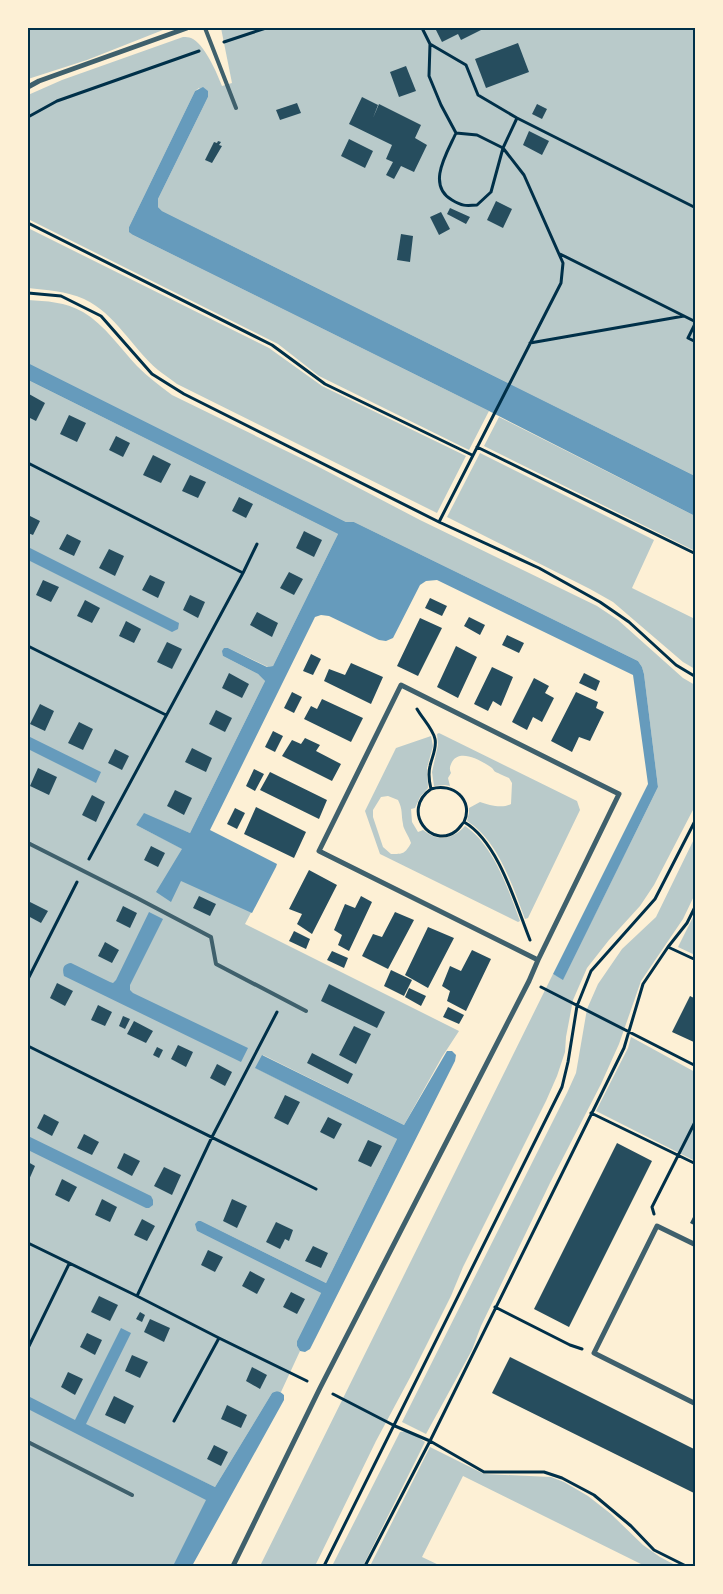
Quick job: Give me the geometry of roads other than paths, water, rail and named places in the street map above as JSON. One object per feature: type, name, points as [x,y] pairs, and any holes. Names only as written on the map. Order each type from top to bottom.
[{"type":"street","points":[[28,87],[38,81],[188,28]]},
{"type":"street","points":[[233,1566],[320,1388],[529,981],[620,794],[401,685],[319,851],[538,960]]},
{"type":"street","points":[[696,1245],[657,1226],[594,1353],[696,1404]]},
{"type":"lane","points":[[205,28],[236,108]]},
{"type":"lane","points":[[28,843],[211,936],[216,964],[306,1010]]},
{"type":"lane","points":[[28,1442],[132,1495]]},
{"type":"water","points":[[203,87],[208,91],[208,97],[158,199],[158,207],[162,211],[695,476],[695,516],[129,232],[129,227],[195,91]]},
{"type":"water","points":[[28,363],[346,522],[354,522],[638,661],[644,674],[658,787],[563,980],[553,974],[648,784],[633,675],[437,580],[426,581],[420,585],[393,638],[386,641],[379,640],[329,616],[321,615],[315,617],[210,830],[277,864],[276,867],[252,913],[181,881],[171,902],[156,892],[182,849],[136,825],[144,813],[190,833],[265,681],[258,674],[223,656],[222,651],[224,648],[228,648],[267,667],[273,666],[338,534],[28,380]]},
{"type":"water","points":[[28,547],[179,623],[178,629],[172,632],[28,560]]},
{"type":"water","points":[[28,736],[101,772],[96,783],[28,749]]},
{"type":"water","points":[[149,912],[163,919],[130,985],[130,990],[248,1048],[241,1062],[64,976],[64,967],[66,964],[71,963],[113,983]]},
{"type":"water","points":[[447,1051],[452,1051],[456,1055],[455,1061],[310,1349],[305,1352],[300,1351],[297,1341],[321,1293],[197,1231],[195,1224],[201,1221],[326,1283],[397,1139],[255,1068],[262,1055],[404,1125]]},
{"type":"water","points":[[28,1136],[151,1196],[153,1205],[146,1208],[28,1150]]},
{"type":"water","points":[[121,1328],[131,1333],[86,1424],[215,1487],[272,1393],[278,1391],[284,1395],[284,1400],[192,1566],[173,1566],[206,1500],[28,1409],[28,1396],[75,1420]]}]
